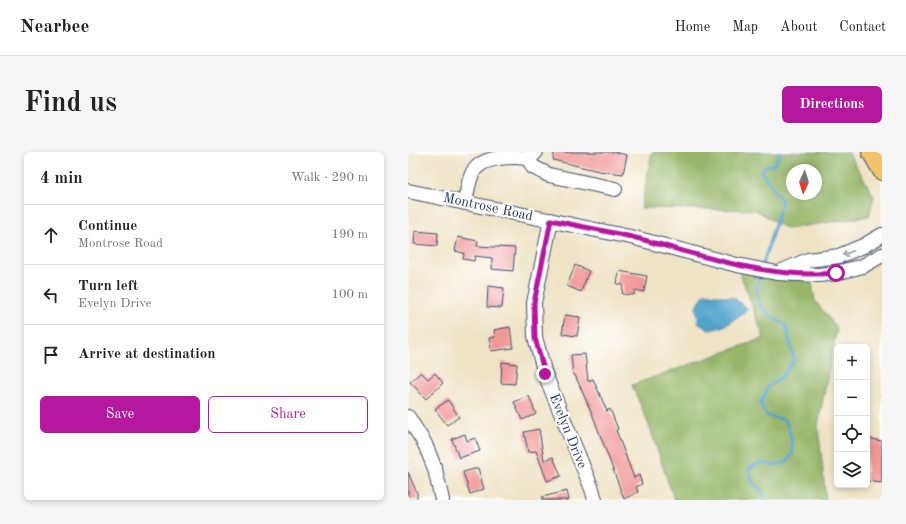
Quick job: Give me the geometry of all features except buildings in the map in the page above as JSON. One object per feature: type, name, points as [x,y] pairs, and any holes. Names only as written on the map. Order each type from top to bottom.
[{"type":"main road","points":[[871,152],[882,171]]},
{"type":"street","points":[[465,203],[473,171],[480,164],[498,158],[532,155],[533,167],[549,175],[615,189]]},
{"type":"street","name":"Montrose Road","points":[[408,191],[635,238],[737,265],[778,273],[819,275],[836,273],[863,266],[882,255]]},
{"type":"street","name":"Evelyn Drive","points":[[551,220],[534,303],[535,338],[545,374],[592,489],[595,500]]},
{"type":"street","points":[[778,273],[808,260],[845,254],[882,235]]},
{"type":"street","points":[[408,417],[424,444],[432,463],[442,500]]},
{"type":"green space","points":[[652,152],[848,152],[874,196],[869,216],[786,229],[756,210],[641,208]]},
{"type":"green space","points":[[737,265],[810,273],[815,301],[837,328],[818,425],[826,500],[674,500],[649,425],[632,385],[764,338]]},
{"type":"water","points":[[705,293],[734,298],[748,309],[730,323],[709,330],[699,324],[696,307]]},
{"type":"waterway","points":[[762,267],[782,201],[761,172],[765,166],[773,165],[780,155],[780,152]]},
{"type":"waterway","points":[[760,274],[757,284],[758,300],[765,311],[786,326],[794,360],[782,376],[768,387],[760,404],[767,416],[786,420],[793,453],[787,462],[774,465],[761,463],[749,468],[753,483],[762,491],[766,500]]},
{"type":"route","points":[[545,374],[535,338],[534,303],[551,220],[635,238],[737,265],[778,273],[819,275],[836,273]]}]
